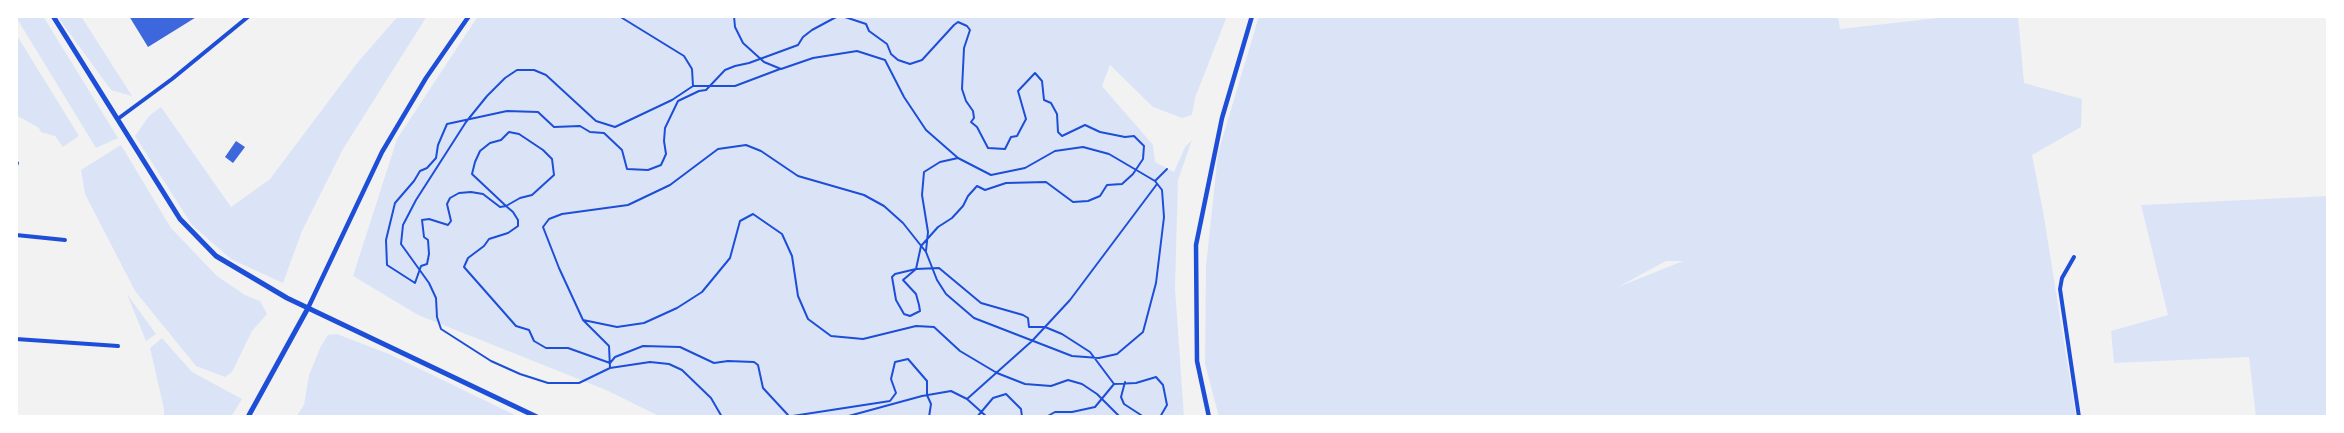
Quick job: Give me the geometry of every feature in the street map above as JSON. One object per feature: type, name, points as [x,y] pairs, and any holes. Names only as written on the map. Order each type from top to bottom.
[{"type":"main road","points":[[53,16],[119,118],[158,186],[180,219],[202,243],[233,267],[308,308],[537,417]]},
{"type":"main road","points":[[248,417],[308,308]]},
{"type":"street","points":[[119,118],[172,79],[249,16]]},
{"type":"street","points":[[308,308],[382,152],[426,78],[469,16]]},
{"type":"street","points":[[1209,417],[1197,361],[1196,245],[1222,118],[1252,16]]},
{"type":"street","points":[[16,235],[65,240]]},
{"type":"street","points":[[2074,257],[2062,278],[2060,289],[2079,417]]},
{"type":"street","points":[[16,339],[118,346]]},
{"type":"path","points":[[620,16],[684,56],[692,70],[693,86]]},
{"type":"path","points":[[734,16],[735,26],[743,43],[759,58],[781,69]]},
{"type":"path","points":[[610,363],[568,348],[546,348],[534,341],[529,330],[516,326],[464,266],[468,258],[484,246],[489,239],[508,233],[518,226],[518,220],[513,212],[506,206],[472,174],[480,152],[490,143],[501,140],[509,132],[519,134],[543,150],[552,159],[554,175],[532,195],[520,198],[506,206],[500,207],[483,194],[459,193],[450,198],[448,204],[451,221],[448,225],[429,219],[422,220],[424,237],[428,240],[429,254],[427,264],[419,269],[414,283],[387,265],[386,240],[395,203],[414,181],[420,170],[427,168],[436,158],[438,145],[447,124],[507,111],[538,112],[554,127],[580,126],[590,132],[604,133],[622,150],[627,169],[648,170],[661,165],[666,154],[665,128],[678,102],[712,86],[725,70],[798,45],[803,37],[812,30],[838,16]]},
{"type":"path","points":[[842,16],[866,24],[869,31],[887,44],[892,54],[898,60],[910,64],[922,60],[958,22],[967,26],[970,30],[964,48],[962,89],[966,101],[974,111],[974,118],[971,122],[978,127],[988,148],[1005,149],[1011,137],[1017,136],[1026,119],[1018,91],[1035,72],[1042,81],[1044,100],[1051,103],[1057,114],[1058,132],[1062,136],[1085,125],[1100,132],[1125,137],[1134,136],[1144,146],[1142,159],[1133,174],[1122,184],[1107,185],[1100,196],[1088,201],[1073,202],[1046,182],[1006,183],[985,190],[977,186],[968,196],[964,206],[952,218],[938,227],[921,246],[916,269],[903,280],[916,294],[920,311],[910,316],[904,314],[896,300],[892,277],[895,274],[916,269],[939,268],[981,302],[1023,315],[1028,318],[1029,327],[1045,327],[1062,334],[1095,358],[1114,384]]},
{"type":"path","points":[[610,368],[609,346],[583,320],[546,238],[543,227],[548,219],[562,214],[628,205],[670,185],[718,150],[746,145],[761,151],[798,176],[864,195],[884,206],[903,223],[926,252],[946,294],[974,318],[1072,356],[1095,358],[1117,354],[1142,332],[1156,282],[1164,217],[1162,190],[1155,180],[1136,168],[1109,154],[1083,147],[1055,151],[1025,168],[991,175],[958,158],[926,130],[904,97],[885,60],[857,51],[813,58],[735,86],[693,86],[672,100],[615,127],[596,122],[566,91],[546,75],[534,70],[517,70],[504,78],[468,120],[416,200],[403,225],[401,244],[419,269],[436,298],[437,317],[441,329],[491,361],[520,374],[548,383],[579,383],[610,368],[650,362],[669,364],[682,370],[711,398],[722,417]]},
{"type":"path","points":[[926,252],[928,232],[922,195],[924,172],[940,162],[958,158]]},
{"type":"path","points":[[1155,180],[1167,169]]},
{"type":"path","points":[[967,399],[1032,341],[1070,300],[1158,184]]},
{"type":"path","points":[[583,320],[617,328],[644,323],[677,308],[702,292],[730,258],[740,221],[753,214],[782,234],[792,256],[798,296],[808,319],[831,336],[863,339],[916,326],[934,327],[960,351],[997,373],[1024,384],[1051,386],[1068,380],[1082,384],[1101,398],[1120,417]]},
{"type":"path","points":[[610,363],[615,357],[642,346],[680,347],[714,363],[728,361],[754,362],[758,365],[763,388],[787,416],[890,401],[896,393],[891,379],[895,362],[908,359],[927,381],[927,395],[931,404],[929,417]]},
{"type":"path","points":[[1046,417],[1056,412],[1072,412],[1095,407],[1114,384],[1136,383],[1156,378],[1163,385],[1168,405],[1160,417]]},
{"type":"path","points":[[1125,382],[1121,397],[1124,404],[1144,417]]},
{"type":"path","points":[[845,417],[951,390],[967,399],[987,417]]},
{"type":"path","points":[[977,417],[993,398],[1006,394],[1021,409],[1022,417]]},
{"type":"shaded area","points":[[43,16],[118,138],[96,148],[16,17]]},
{"type":"shaded area","points":[[57,16],[81,16],[132,96],[111,90]]},
{"type":"shaded area","points":[[398,16],[427,16],[343,149],[302,231],[283,283],[231,259],[192,225],[135,136],[149,116],[161,107],[231,207],[270,179],[358,62]]},
{"type":"shaded area","points":[[478,16],[1227,16],[1195,98],[1192,115],[1182,118],[1153,107],[1110,65],[1102,86],[1153,145],[1155,162],[1174,172],[1185,147],[1192,140],[1178,180],[1175,288],[1184,417],[661,417],[606,390],[418,315],[353,276],[397,139]]},
{"type":"shaded area","points":[[1259,16],[1838,16],[1840,29],[1955,16],[2018,16],[2024,83],[2082,99],[2081,127],[2032,155],[2043,211],[2076,417],[1219,417],[1205,364],[1206,266],[1218,153]],"holes":[[[1666,261],[1683,261],[1618,287]]]},
{"type":"shaded area","points":[[16,34],[79,136],[63,147],[55,136],[41,132],[39,128],[16,115]]},
{"type":"shaded area","points":[[121,145],[171,228],[217,276],[245,295],[260,301],[267,314],[252,331],[232,372],[225,377],[196,366],[135,291],[85,194],[81,170]]},
{"type":"shaded area","points":[[2328,196],[2328,417],[2256,417],[2249,357],[2114,363],[2111,331],[2168,315],[2141,205]]},
{"type":"shaded area","points":[[127,294],[156,334],[146,341]]},
{"type":"shaded area","points":[[337,334],[389,354],[519,417],[296,417],[304,405],[309,375],[321,346],[328,335]]},
{"type":"shaded area","points":[[162,338],[192,372],[242,399],[231,417],[164,417],[164,409],[150,348]]},
{"type":"building","points":[[129,16],[198,16],[148,47]]},
{"type":"building","points":[[236,141],[245,147],[233,163],[225,157]]}]
